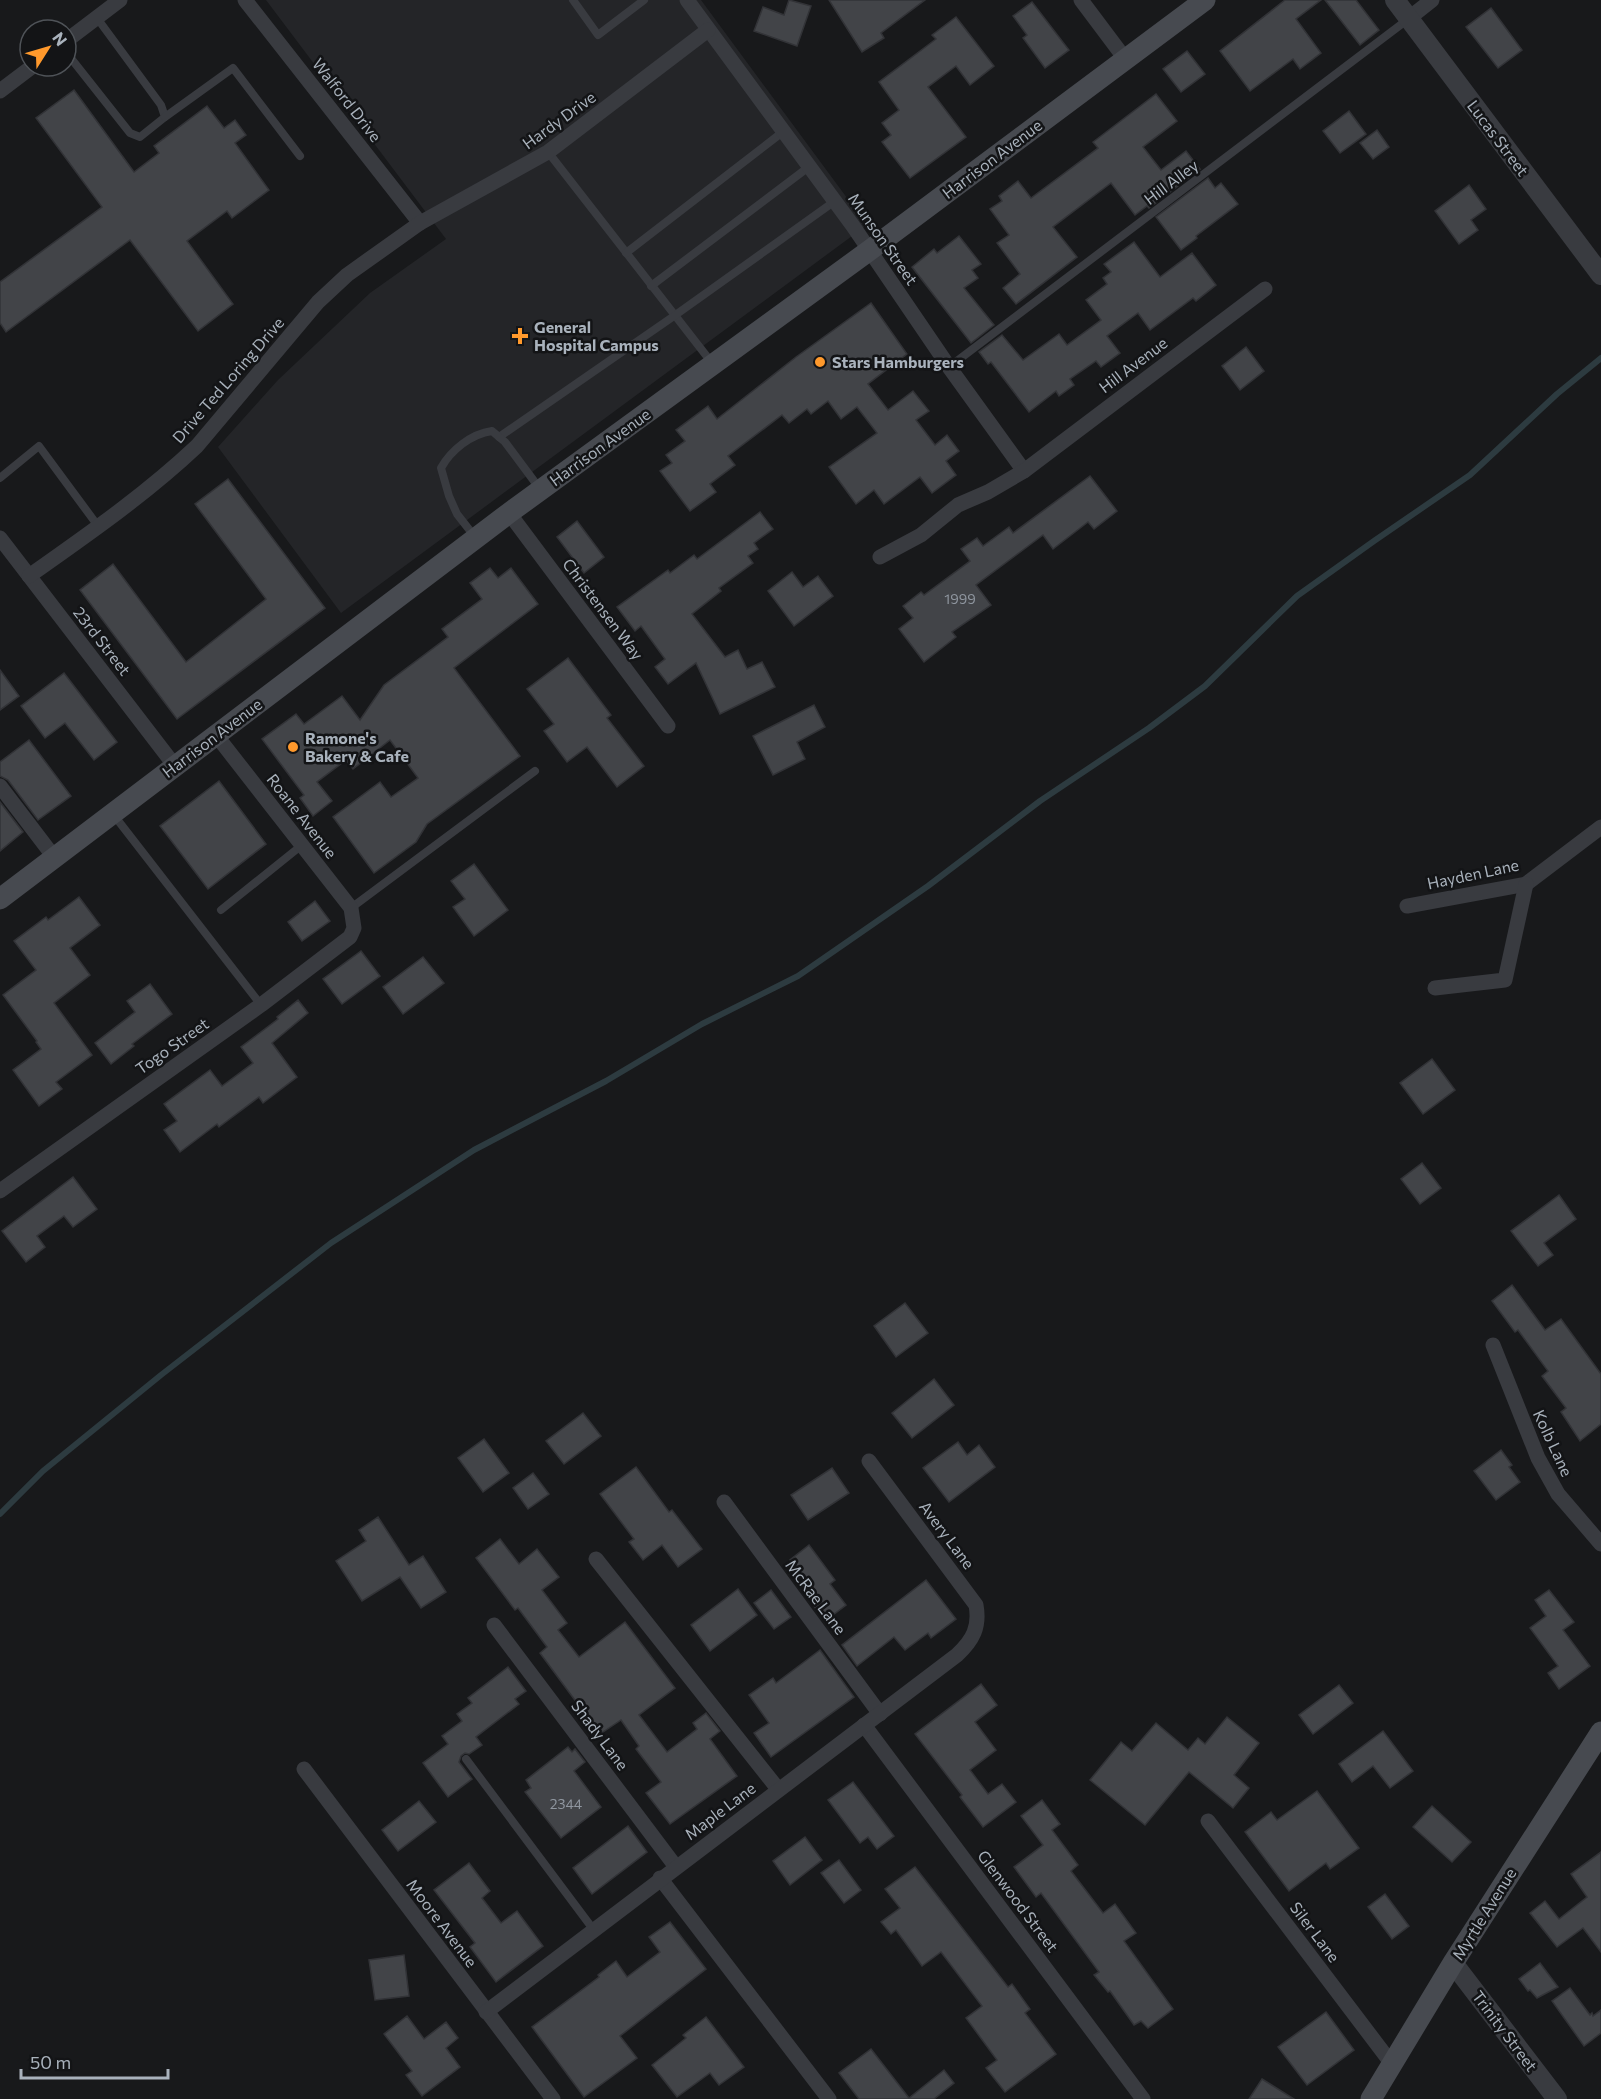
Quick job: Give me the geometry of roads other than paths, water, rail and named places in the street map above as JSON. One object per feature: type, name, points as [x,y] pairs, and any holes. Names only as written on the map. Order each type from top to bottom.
[{"type":"main road","name":"Harrison Avenue","points":[[0,899],[476,538],[870,250],[1205,0]]},
{"type":"main road","name":"Myrtle Avenue","points":[[1371,2099],[1453,1963],[1601,1732]]},
{"type":"street","points":[[78,32],[120,0]]},
{"type":"street","name":"Walford Drive","points":[[245,0],[420,223]]},
{"type":"street","name":"Munson Street","points":[[687,0],[810,166],[1024,471]]},
{"type":"street","points":[[1081,0],[1126,60]]},
{"type":"street","name":"Lucas Street","points":[[1395,0],[1601,275]]},
{"type":"street","points":[[1408,19],[1432,0]]},
{"type":"street","name":"Hardy Drive","points":[[420,223],[548,152],[708,30]]},
{"type":"street","points":[[0,91],[18,77]]},
{"type":"street","name":"Drive Ted Loring Drive","points":[[29,576],[154,484],[197,446],[333,287],[362,263],[420,223]]},
{"type":"street","name":"Hill Avenue","points":[[880,557],[921,535],[958,505],[988,492],[1024,471],[1265,289]]},
{"type":"street","name":"Christensen Way","points":[[510,513],[668,726]]},
{"type":"street","name":"23rd Street","points":[[0,538],[175,766]]},
{"type":"street","name":"Roane Avenue","points":[[216,735],[302,845],[353,915]]},
{"type":"street","points":[[0,786],[54,857]]},
{"type":"street","name":"Hayden Lane","points":[[1407,906],[1526,884],[1601,826]]},
{"type":"street","points":[[1435,988],[1505,980],[1526,884]]},
{"type":"street","name":"Togo Street","points":[[0,1191],[261,1005],[350,937],[354,928],[353,915]]},
{"type":"street","name":"Kolb Lane","points":[[1493,1345],[1543,1467],[1558,1494],[1601,1544]]},
{"type":"street","name":"Avery Lane","points":[[869,1461],[976,1605],[978,1623],[973,1637]]},
{"type":"street","name":"McRae Lane","points":[[723,1502],[880,1714]]},
{"type":"street","points":[[596,1559],[778,1789]]},
{"type":"street","name":"Shady Lane","points":[[494,1624],[676,1867]]},
{"type":"street","name":"Maple Lane","points":[[486,2012],[957,1655],[973,1637]]},
{"type":"street","name":"Glenwood Street","points":[[864,1725],[1143,2099]]},
{"type":"street","name":"Moore Avenue","points":[[304,1769],[553,2099]]},
{"type":"street","name":"Siler Lane","points":[[1208,1821],[1392,2064]]},
{"type":"street","points":[[660,1878],[830,2099]]},
{"type":"street","name":"Trinity Street","points":[[1453,1963],[1557,2099]]},
{"type":"lane","points":[[573,0],[598,35],[644,0]]},
{"type":"lane","points":[[97,18],[161,105],[165,117]]},
{"type":"lane","name":"Hill Alley","points":[[949,367],[1408,19]]},
{"type":"lane","points":[[78,67],[130,133],[140,137],[233,68],[300,156]]},
{"type":"lane","points":[[626,253],[784,131]]},
{"type":"lane","points":[[548,152],[713,365]]},
{"type":"lane","points":[[651,286],[810,166]]},
{"type":"lane","points":[[500,437],[835,201]]},
{"type":"lane","points":[[476,538],[457,514],[449,496],[441,468],[448,456],[480,433],[492,431],[500,437],[541,490]]},
{"type":"lane","points":[[0,478],[39,446],[99,526]]},
{"type":"lane","points":[[353,915],[535,771]]},
{"type":"lane","points":[[112,813],[261,1005]]},
{"type":"lane","points":[[220,910],[302,845]]},
{"type":"lane","points":[[466,1759],[593,1929]]},
{"type":"waterway","points":[[0,1514],[43,1471],[161,1375],[331,1243],[474,1150],[606,1081],[702,1024],[798,976],[928,886],[1040,801],[1149,728],[1205,686],[1297,596],[1470,475],[1557,394],[1601,358]]},
{"type":"place","name":"General Hospital Campus","points":[[520,336]]},
{"type":"place","name":"Stars Hamburgers","points":[[820,362]]},
{"type":"place","name":"Ramone's Bakery & Cafe","points":[[293,747]]}]
